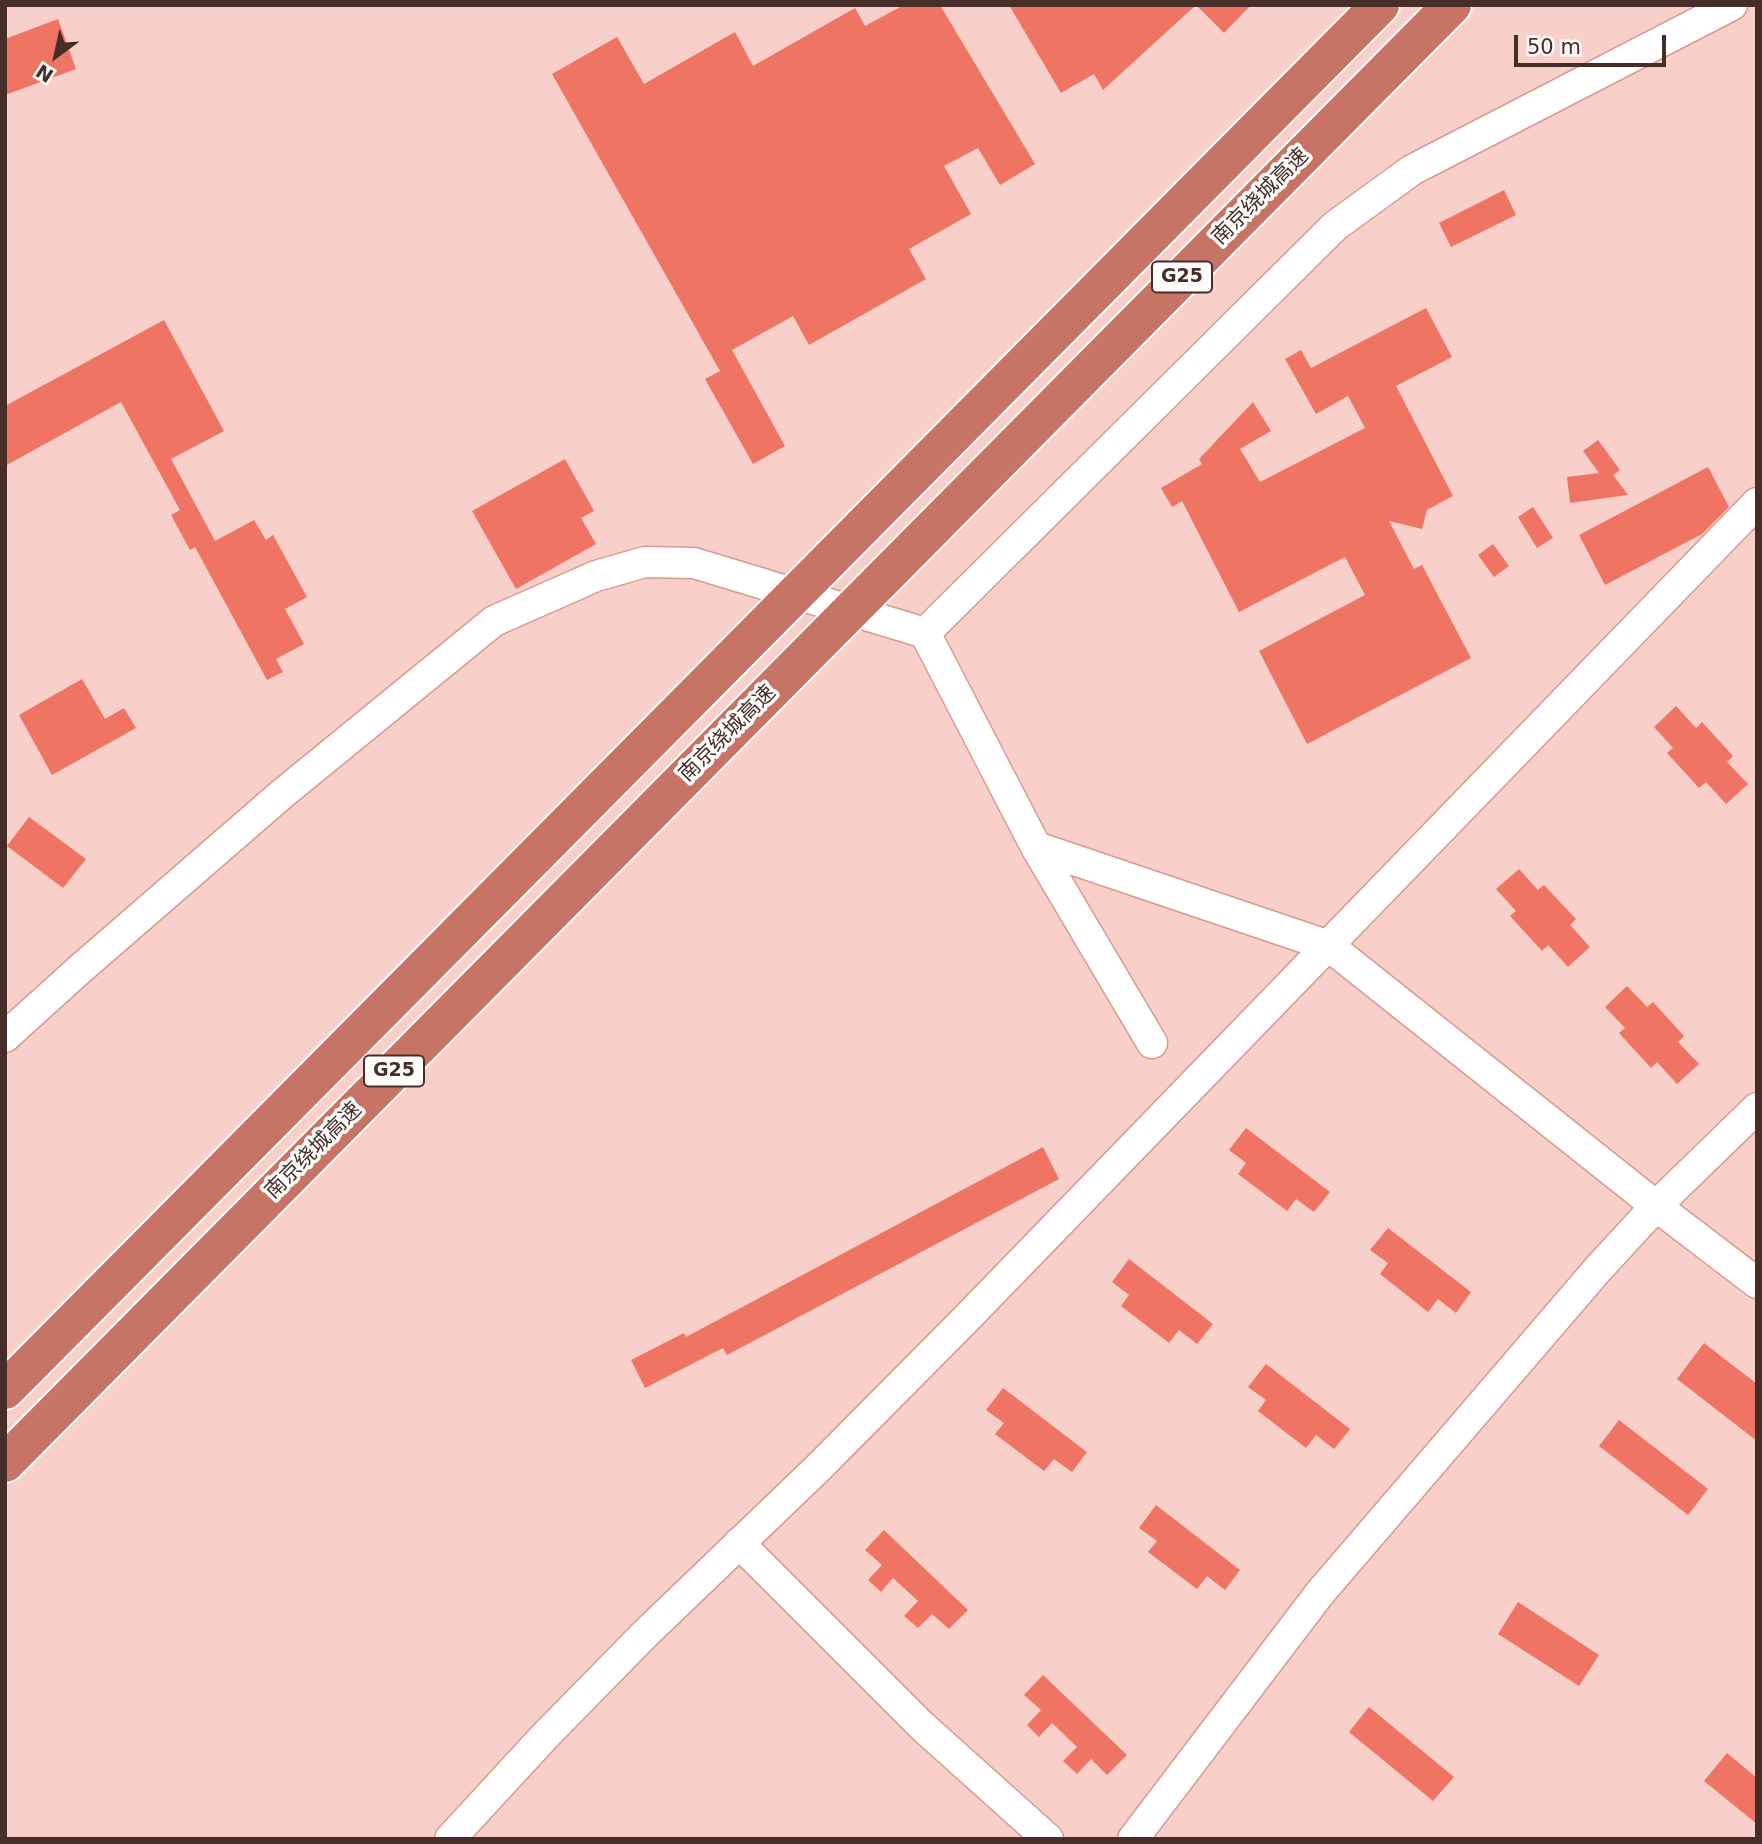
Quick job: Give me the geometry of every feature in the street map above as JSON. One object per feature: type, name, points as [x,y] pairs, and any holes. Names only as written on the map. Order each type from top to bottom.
[{"type":"highway","name":"G25","points":[[5,1390],[1380,5]]},
{"type":"highway","name":"南京绕城高速","points":[[5,1463],[1451,5]]},
{"type":"street","points":[[925,633],[1335,226],[1412,170],[1732,5]]},
{"type":"street","points":[[450,1839],[598,1681],[817,1469],[964,1321],[1757,503]]},
{"type":"street","points":[[5,1037],[282,794],[494,621],[596,576],[645,562],[694,563],[925,633],[1036,847],[1153,1043]]},
{"type":"street","points":[[1036,847],[1329,946],[1757,1283]]},
{"type":"street","points":[[1133,1839],[1320,1593],[1598,1269],[1657,1206],[1757,1108]]},
{"type":"street","points":[[739,1543],[922,1726],[1048,1839]]},
{"type":"building","points":[[904,5],[940,5],[1035,164],[1000,185],[978,148],[944,166],[971,214],[909,249],[926,279],[809,345],[793,316],[732,350],[785,446],[753,464],[705,379],[720,371],[552,74],[617,37],[644,84],[735,32],[753,66],[855,8],[865,26]]},
{"type":"building","points":[[1009,5],[1196,5],[1103,90],[1094,74],[1061,93]]},
{"type":"building","points":[[1196,5],[1251,5],[1224,33]]},
{"type":"building","points":[[58,19],[76,69],[5,95],[5,39]]},
{"type":"building","points":[[1504,190],[1516,215],[1451,247],[1439,223]]},
{"type":"building","points":[[1426,308],[1452,357],[1396,386],[1453,496],[1427,510],[1422,529],[1389,521],[1414,569],[1422,565],[1471,658],[1307,744],[1259,651],[1365,595],[1345,557],[1239,612],[1182,501],[1172,507],[1161,488],[1202,464],[1199,459],[1253,402],[1271,431],[1240,449],[1260,482],[1365,428],[1348,396],[1316,414],[1285,359],[1301,350],[1311,368]]},
{"type":"building","points":[[164,320],[224,431],[171,459],[215,541],[254,520],[266,540],[273,535],[307,597],[285,609],[304,644],[276,659],[283,672],[267,680],[195,547],[190,550],[171,515],[180,510],[121,402],[5,466],[5,406]]},
{"type":"building","points":[[1598,440],[1620,470],[1613,475],[1628,495],[1570,503],[1567,477],[1599,473],[1583,451]]},
{"type":"building","points":[[565,459],[594,511],[581,518],[596,544],[516,589],[472,511]]},
{"type":"building","points":[[1708,467],[1729,507],[1702,534],[1605,585],[1579,535]]},
{"type":"building","points":[[1533,507],[1553,538],[1537,548],[1518,517]]},
{"type":"building","points":[[1493,544],[1509,566],[1494,577],[1478,555]]},
{"type":"building","points":[[82,679],[105,719],[124,708],[136,728],[52,775],[19,715]]},
{"type":"building","points":[[1676,706],[1696,728],[1702,722],[1733,756],[1727,762],[1748,784],[1726,804],[1706,782],[1699,788],[1667,753],[1673,748],[1654,727]]},
{"type":"building","points":[[29,817],[86,859],[63,888],[7,846]]},
{"type":"building","points":[[1519,869],[1538,890],[1544,885],[1576,919],[1570,925],[1590,947],[1568,967],[1548,945],[1542,951],[1510,916],[1516,911],[1496,889]]},
{"type":"building","points":[[1627,986],[1647,1007],[1653,1002],[1684,1036],[1678,1042],[1699,1064],[1677,1084],[1657,1062],[1651,1068],[1619,1033],[1625,1028],[1605,1007]]},
{"type":"building","points":[[1246,1128],[1330,1192],[1314,1212],[1296,1199],[1287,1211],[1238,1174],[1246,1163],[1229,1150]]},
{"type":"building","points":[[1043,1147],[1059,1179],[727,1355],[723,1348],[645,1388],[631,1360],[684,1333],[686,1337]]},
{"type":"building","points":[[1388,1228],[1471,1292],[1456,1313],[1438,1299],[1428,1312],[1380,1274],[1388,1263],[1370,1250]]},
{"type":"building","points":[[1129,1259],[1213,1324],[1197,1344],[1179,1330],[1169,1343],[1121,1306],[1129,1295],[1112,1282]]},
{"type":"building","points":[[1704,1343],[1757,1384],[1757,1441],[1677,1379]]},
{"type":"building","points":[[1266,1364],[1350,1429],[1334,1449],[1316,1435],[1306,1448],[1258,1411],[1266,1400],[1248,1387]]},
{"type":"building","points":[[1003,1388],[1087,1452],[1072,1472],[1054,1459],[1044,1471],[995,1434],[1004,1423],[986,1410]]},
{"type":"building","points":[[1619,1420],[1708,1489],[1688,1515],[1599,1446]]},
{"type":"building","points":[[1156,1505],[1240,1570],[1225,1590],[1207,1576],[1197,1589],[1148,1552],[1157,1541],[1139,1528]]},
{"type":"building","points":[[884,1530],[968,1610],[949,1629],[932,1614],[918,1628],[904,1616],[918,1601],[893,1578],[881,1592],[868,1580],[882,1565],[865,1550]]},
{"type":"building","points":[[1518,1602],[1599,1655],[1579,1686],[1498,1634]]},
{"type":"building","points":[[1043,1675],[1127,1755],[1107,1775],[1091,1759],[1077,1774],[1063,1761],[1077,1747],[1052,1723],[1039,1737],[1027,1725],[1041,1710],[1024,1695]]},
{"type":"building","points":[[1369,1707],[1454,1777],[1433,1801],[1349,1732]]},
{"type":"building","points":[[1727,1753],[1757,1778],[1757,1824],[1704,1781]]}]
